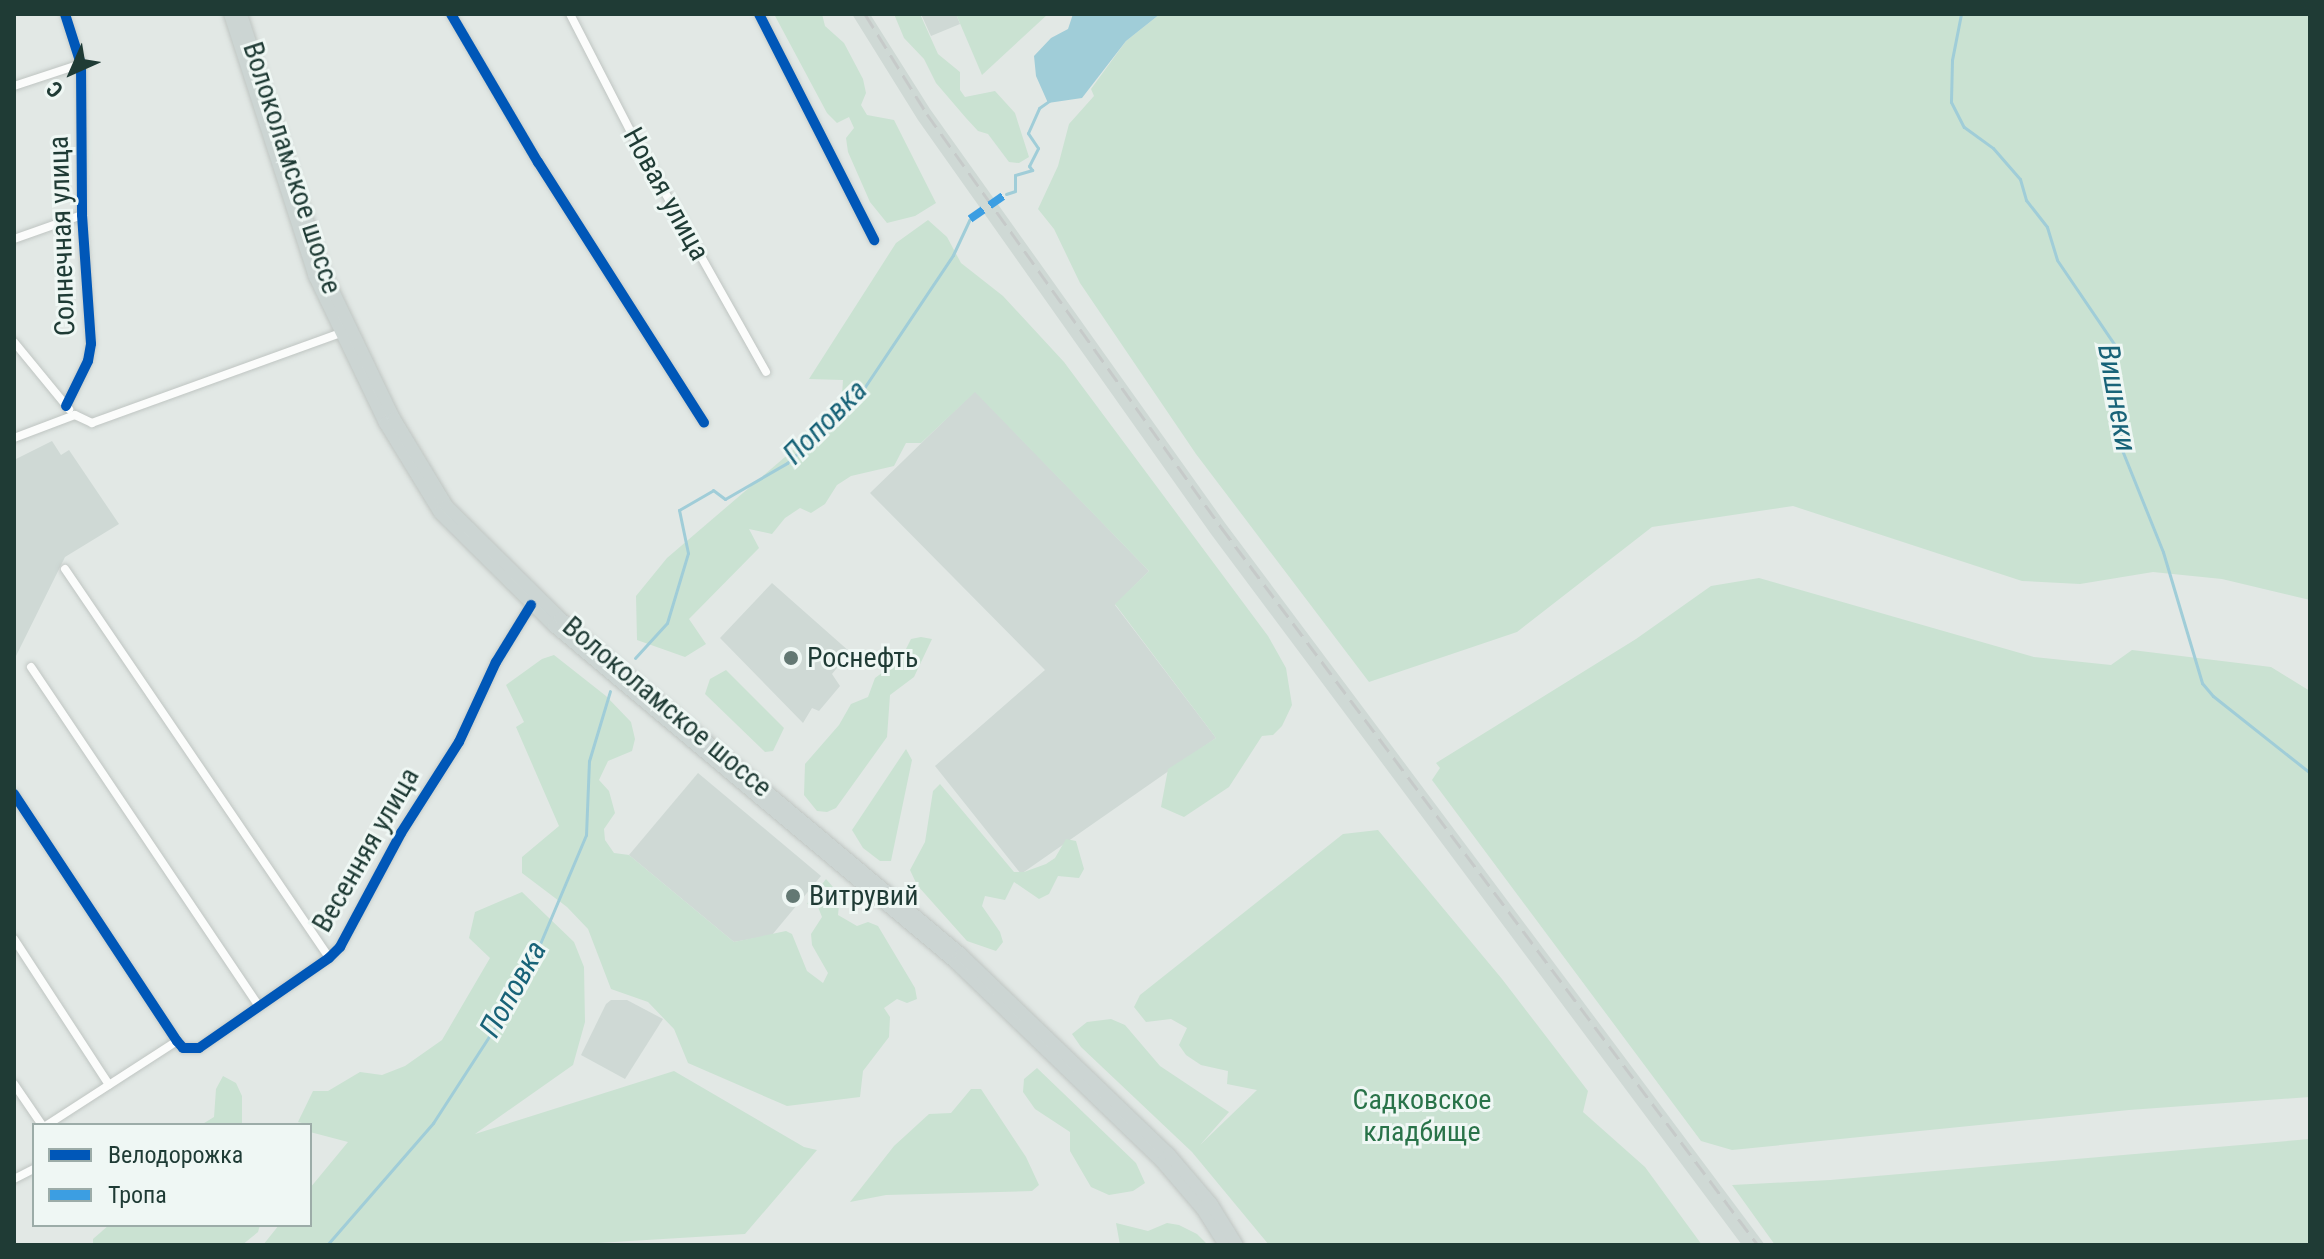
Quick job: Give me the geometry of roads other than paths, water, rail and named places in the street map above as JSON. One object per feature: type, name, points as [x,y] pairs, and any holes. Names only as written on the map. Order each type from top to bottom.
[{"type":"main road","name":"Волоколамское шоссе","points":[[230,14],[302,239],[385,423],[440,513],[531,605],[955,962],[1162,1162],[1203,1210],[1225,1245]]},
{"type":"main road","name":"Волоколамское шоссе","points":[[241,14],[344,332],[434,487],[470,531],[560,618],[961,954],[1169,1154],[1211,1203],[1237,1245]]},
{"type":"street","name":"Солнечная улица","points":[[65,14],[81,64],[82,215],[91,344],[88,361],[66,406]]},
{"type":"street","points":[[451,14],[538,162],[704,423]]},
{"type":"street","name":"Новая улица","points":[[570,14],[632,134],[766,372]]},
{"type":"street","points":[[759,14],[874,240]]},
{"type":"street","points":[[14,86],[81,64]]},
{"type":"street","points":[[14,239],[82,215]]},
{"type":"street","points":[[14,342],[66,406],[75,415],[92,423],[344,332]]},
{"type":"street","points":[[14,438],[75,415]]},
{"type":"street","points":[[65,569],[329,958]]},
{"type":"street","name":"Весенняя улица","points":[[177,1041],[183,1048],[199,1048],[329,958],[354,926],[401,833],[459,742],[496,662],[531,605]]},
{"type":"street","points":[[31,667],[259,1006]]},
{"type":"street","points":[[14,794],[177,1041],[48,1123]]},
{"type":"street","points":[[14,939],[109,1085]]},
{"type":"street","points":[[14,1084],[43,1123]]},
{"type":"street","points":[[14,1179],[32,1170]]},
{"type":"water","points":[[1073,14],[1160,14],[1126,41],[1082,98],[1048,103],[1036,76],[1034,56],[1051,38],[1068,29]]},
{"type":"waterway","name":"Вишнеки","points":[[1961,14],[1952,60],[1951,102],[1964,127],[1993,148],[2020,179],[2026,200],[2047,227],[2057,260],[2114,344],[2122,450],[2163,552],[2202,683],[2213,696],[2310,773]]},
{"type":"waterway","name":"Поповка","points":[[1006,194],[1015,191],[1015,175],[1032,170],[1029,166],[1038,148],[1028,133],[1039,108],[1049,101]]},
{"type":"waterway","name":"Поповка","points":[[635,658],[667,623],[688,553],[679,510],[713,490],[725,499],[787,463],[856,400],[953,255],[970,219]]},
{"type":"waterway","name":"Поповка","points":[[327,1245],[433,1123],[523,984],[586,835],[589,761],[610,691]]},
{"type":"waterway","name":"Вишнеки","points":[[2308,1245],[2310,1240]]},
{"type":"railway","points":[[865,14],[927,114],[1221,527],[1758,1245]]},
{"type":"place","name":"Роснефть","points":[[791,658]]},
{"type":"place","name":"Витрувий","points":[[793,896]]},
{"type":"park label","name":"Садковское кладбище","points":[[1422,1116]]}]
